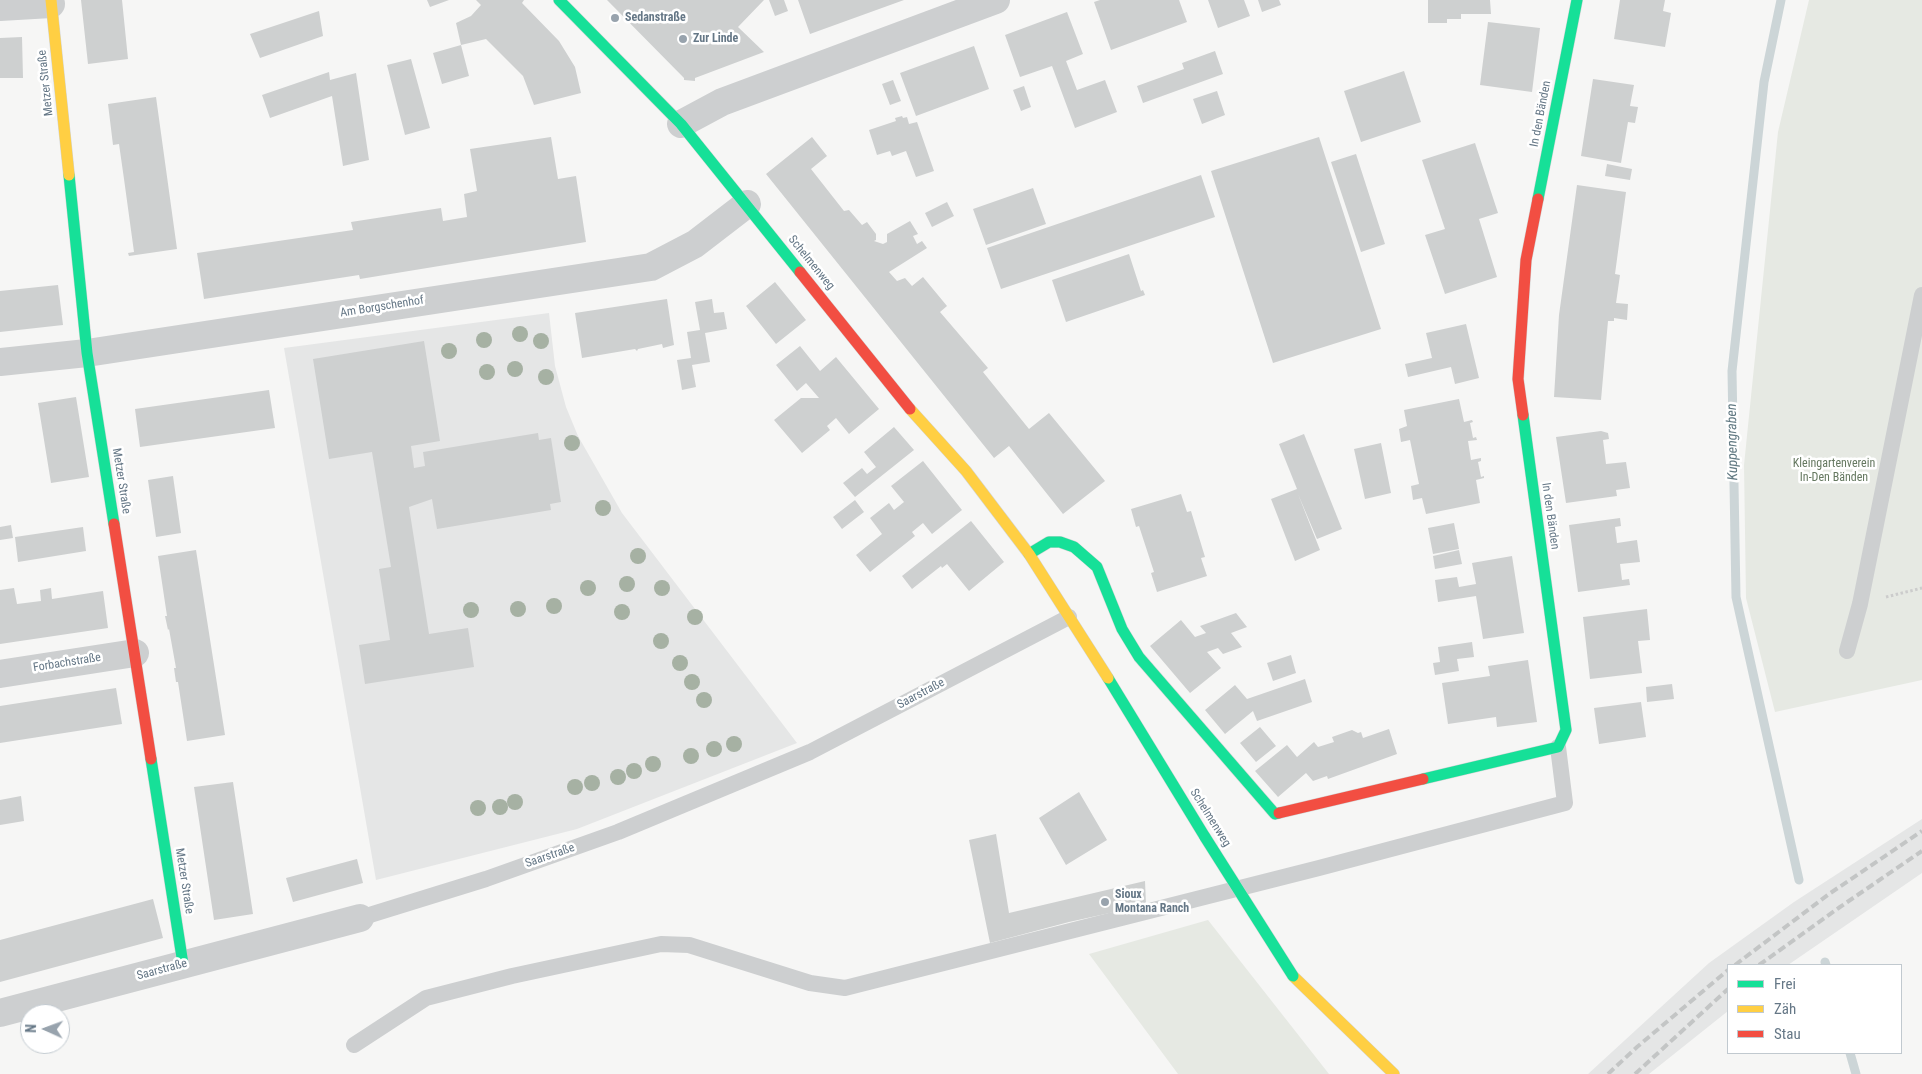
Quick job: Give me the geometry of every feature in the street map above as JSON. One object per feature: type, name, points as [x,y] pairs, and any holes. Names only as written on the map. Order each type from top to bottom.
[{"type":"street","name":"Schelmenweg","points":[[560,0],[681,124],[747,204],[898,395],[966,472],[1029,554],[1293,976],[1394,1074]]},
{"type":"street","points":[[681,124],[722,102],[996,0]]},
{"type":"street","name":"In den Bänden","points":[[1558,747],[1566,730],[1518,379],[1526,260],[1577,0]]},
{"type":"street","points":[[0,7],[51,2]]},
{"type":"street","name":"Metzer Straße","points":[[51,2],[87,353],[183,964]]},
{"type":"street","name":"Am Borgschenhof","points":[[0,362],[87,353],[651,267],[695,244],[747,204]]},
{"type":"street","points":[[1029,554],[1049,542],[1060,542],[1074,546],[1097,567],[1122,629],[1139,657],[1275,814],[1558,747]]},
{"type":"street","name":"Forbachstraße","points":[[0,674],[135,653]]},
{"type":"street","name":"Saarstraße","points":[[0,1013],[360,918]]},
{"type":"lane","points":[[1847,652],[1860,604],[1922,295]]},
{"type":"lane","name":"Saarstraße","points":[[360,918],[486,879],[618,832],[801,756],[1069,617]]},
{"type":"lane","points":[[354,1045],[426,998],[512,976],[661,944],[689,945],[810,983],[845,988],[1319,868],[1565,803],[1558,747]]},
{"type":"path","points":[[1860,604],[1922,588]]},
{"type":"shaded area","points":[[549,313],[555,366],[566,407],[578,436],[622,513],[797,743],[577,829],[376,880],[284,348]]},
{"type":"shaded area","points":[[1922,819],[1922,873],[1789,964],[1727,964],[1727,1012],[1649,1074],[1588,1074],[1709,963],[1794,902]]},
{"type":"green space","name":"Kleingartenverein In-Den Bänden","points":[[1809,0],[1922,0],[1922,680],[1775,712],[1746,598],[1744,465],[1778,132]]},
{"type":"green space","points":[[1208,920],[1329,1074],[1178,1074],[1089,954]]},
{"type":"building","points":[[81,0],[122,0],[128,59],[88,64]]},
{"type":"building","points":[[427,0],[449,0],[430,7]]},
{"type":"building","points":[[476,0],[524,0],[522,3],[559,41],[575,67],[581,93],[534,105],[523,76],[486,39],[461,45],[456,23],[471,16],[481,5]]},
{"type":"building","points":[[607,0],[764,0],[738,27],[764,52],[695,78],[695,81],[684,80]]},
{"type":"building","points":[[769,0],[784,0],[788,11],[775,16]]},
{"type":"building","points":[[798,0],[904,0],[810,34]]},
{"type":"building","points":[[1100,0],[1179,0],[1187,22],[1111,50],[1094,2]]},
{"type":"building","points":[[1208,0],[1244,0],[1250,16],[1218,28]]},
{"type":"building","points":[[1258,0],[1279,0],[1281,5],[1262,12]]},
{"type":"building","points":[[1428,0],[1490,0],[1491,14],[1461,14],[1461,19],[1447,19],[1447,23],[1428,23]]},
{"type":"building","points":[[1620,0],[1665,0],[1663,11],[1671,13],[1665,47],[1614,39]]},
{"type":"building","points":[[319,11],[323,36],[260,58],[250,34]]},
{"type":"building","points":[[1067,12],[1083,54],[1066,61],[1077,90],[1105,80],[1117,112],[1075,128],[1052,66],[1020,77],[1005,35]]},
{"type":"building","points":[[1488,22],[1540,28],[1532,92],[1480,85]]},
{"type":"building","points":[[22,37],[23,78],[0,78],[0,38]]},
{"type":"building","points":[[461,45],[469,76],[442,84],[433,53]]},
{"type":"building","points":[[974,46],[989,89],[916,116],[900,73]]},
{"type":"building","points":[[1215,51],[1223,74],[1143,103],[1137,86],[1184,69],[1182,63]]},
{"type":"building","points":[[411,59],[430,128],[405,135],[387,65]]},
{"type":"building","points":[[1404,71],[1421,122],[1361,142],[1344,91]]},
{"type":"building","points":[[329,72],[330,80],[356,73],[369,160],[343,166],[332,96],[270,118],[262,95]]},
{"type":"building","points":[[1593,79],[1634,85],[1630,106],[1638,107],[1635,123],[1628,122],[1621,163],[1581,156]]},
{"type":"building","points":[[893,80],[901,101],[890,105],[882,84]]},
{"type":"building","points":[[1024,86],[1031,107],[1021,111],[1013,90]]},
{"type":"building","points":[[1217,91],[1225,115],[1202,124],[1193,99]]},
{"type":"building","points":[[156,97],[177,249],[129,256],[128,253],[134,252],[124,179],[119,144],[113,145],[108,104]]},
{"type":"building","points":[[902,116],[903,118],[907,117],[909,124],[917,122],[934,171],[916,177],[906,151],[892,156],[890,151],[877,155],[869,130],[896,121],[895,118]]},
{"type":"building","points":[[551,137],[558,179],[576,176],[586,242],[360,279],[359,275],[204,299],[197,253],[353,230],[351,222],[441,208],[443,221],[467,217],[464,194],[477,191],[470,149]]},
{"type":"building","points":[[812,137],[827,156],[811,169],[844,211],[849,210],[862,225],[867,222],[876,234],[876,240],[874,241],[883,244],[887,242],[887,234],[910,221],[918,234],[913,236],[917,244],[922,241],[927,248],[889,272],[897,281],[905,278],[912,286],[923,277],[947,306],[940,312],[988,368],[983,372],[1029,429],[1049,413],[1105,481],[1063,514],[1009,446],[994,458],[766,174]]},
{"type":"building","points":[[1319,137],[1381,329],[1273,363],[1211,171]]},
{"type":"building","points":[[1475,143],[1498,213],[1479,219],[1497,277],[1445,294],[1425,235],[1445,229],[1422,160]]},
{"type":"building","points":[[1356,154],[1385,244],[1361,252],[1331,162]]},
{"type":"building","points":[[1607,164],[1632,169],[1630,180],[1605,176]]},
{"type":"building","points":[[1201,175],[1215,217],[1001,289],[987,248]]},
{"type":"building","points":[[1577,185],[1626,192],[1615,274],[1620,275],[1616,303],[1628,304],[1627,320],[1614,318],[1614,321],[1608,321],[1601,400],[1554,397],[1559,315]]},
{"type":"building","points":[[1033,188],[1046,224],[986,245],[973,209]]},
{"type":"building","points":[[947,202],[954,216],[932,227],[925,213]]},
{"type":"building","points":[[1129,254],[1141,291],[1143,290],[1145,295],[1066,322],[1052,280]]},
{"type":"building","points":[[775,282],[806,320],[776,344],[746,306]]},
{"type":"building","points":[[58,285],[63,325],[0,332],[0,291]]},
{"type":"building","points":[[667,299],[674,345],[663,348],[662,344],[638,349],[637,351],[635,349],[582,358],[575,313]]},
{"type":"building","points":[[712,299],[714,313],[724,312],[727,329],[705,333],[710,362],[692,365],[696,387],[682,390],[677,360],[691,358],[687,332],[700,330],[695,302]]},
{"type":"building","points":[[1466,324],[1479,378],[1455,384],[1451,367],[1408,377],[1405,364],[1432,358],[1426,333]]},
{"type":"building","points":[[424,341],[440,441],[411,446],[414,468],[425,466],[423,452],[538,433],[539,440],[551,438],[561,502],[550,504],[551,510],[437,529],[432,499],[409,507],[429,634],[468,628],[474,667],[365,684],[359,645],[390,640],[379,569],[391,567],[372,452],[329,459],[313,359]]},
{"type":"building","points":[[800,346],[820,371],[836,357],[879,409],[849,434],[836,418],[827,426],[830,430],[802,453],[774,420],[801,398],[819,398],[806,383],[797,391],[776,365]]},
{"type":"building","points":[[269,390],[275,428],[140,447],[135,409]]},
{"type":"building","points":[[76,397],[89,477],[51,483],[38,403]]},
{"type":"building","points":[[1459,399],[1464,422],[1472,420],[1473,422],[1470,423],[1473,438],[1476,437],[1477,440],[1468,441],[1471,460],[1481,458],[1481,461],[1478,462],[1481,477],[1484,476],[1484,478],[1476,480],[1480,503],[1426,514],[1422,498],[1413,500],[1411,486],[1419,484],[1410,440],[1401,442],[1399,429],[1407,426],[1404,410]]},
{"type":"building","points":[[894,427],[914,450],[855,497],[843,483],[862,468],[867,474],[876,467],[864,452]]},
{"type":"building","points":[[1601,431],[1608,433],[1609,439],[1603,440],[1606,464],[1626,462],[1630,488],[1616,490],[1617,496],[1566,503],[1556,437]]},
{"type":"building","points":[[1304,434],[1342,529],[1317,539],[1298,494],[1320,550],[1295,561],[1271,499],[1297,489],[1279,444]]},
{"type":"building","points":[[1381,443],[1391,493],[1365,499],[1354,449]]},
{"type":"building","points":[[923,461],[962,510],[932,534],[923,523],[912,532],[915,536],[870,572],[856,555],[882,534],[870,518],[889,503],[894,510],[904,502],[891,486]]},
{"type":"building","points":[[173,476],[181,533],[156,537],[148,480]]},
{"type":"building","points":[[1181,494],[1187,512],[1191,511],[1205,557],[1201,558],[1207,576],[1157,592],[1151,573],[1154,572],[1139,526],[1136,527],[1131,509]]},
{"type":"building","points":[[855,500],[864,512],[842,529],[833,517]]},
{"type":"building","points":[[1620,518],[1621,526],[1615,527],[1617,543],[1637,540],[1640,562],[1620,564],[1622,580],[1629,579],[1630,585],[1578,592],[1569,525]]},
{"type":"building","points":[[971,521],[1004,562],[969,591],[947,564],[942,568],[941,566],[912,589],[902,576]]},
{"type":"building","points":[[1454,523],[1459,549],[1433,554],[1428,528]]},
{"type":"building","points":[[11,525],[13,538],[0,540],[0,527]]},
{"type":"building","points":[[83,527],[86,551],[18,562],[15,537]]},
{"type":"building","points":[[196,550],[225,735],[187,741],[178,682],[176,682],[174,668],[176,668],[165,616],[167,616],[158,556]]},
{"type":"building","points":[[1459,550],[1462,564],[1435,569],[1433,556]]},
{"type":"building","points":[[1512,556],[1524,633],[1483,639],[1476,596],[1438,602],[1435,580],[1457,577],[1459,587],[1476,584],[1472,563]]},
{"type":"building","points":[[14,588],[17,604],[41,601],[40,590],[51,588],[52,599],[103,591],[108,628],[0,644],[0,590]]},
{"type":"building","points":[[1647,609],[1650,640],[1638,641],[1642,673],[1590,679],[1583,617]]},
{"type":"building","points":[[1236,613],[1247,627],[1231,633],[1242,647],[1223,654],[1218,648],[1207,652],[1221,668],[1190,693],[1150,646],[1181,620],[1195,637],[1206,633],[1200,626]]},
{"type":"building","points":[[1472,642],[1474,657],[1457,659],[1459,671],[1435,675],[1433,663],[1440,662],[1438,647]]},
{"type":"building","points":[[1291,655],[1296,673],[1273,681],[1267,663]]},
{"type":"building","points":[[1528,660],[1537,722],[1497,727],[1496,717],[1448,724],[1442,683],[1490,676],[1488,666]]},
{"type":"building","points":[[1305,679],[1312,702],[1257,721],[1253,711],[1225,734],[1205,710],[1235,685],[1247,699]]},
{"type":"building","points":[[1672,684],[1674,699],[1647,702],[1646,687]]},
{"type":"building","points":[[116,688],[122,724],[0,743],[0,706]]},
{"type":"building","points":[[1641,702],[1646,737],[1599,744],[1594,708]]},
{"type":"building","points":[[1260,727],[1276,746],[1256,762],[1240,743]]},
{"type":"building","points":[[1389,729],[1397,754],[1328,779],[1327,776],[1313,781],[1306,773],[1278,797],[1255,771],[1287,745],[1297,757],[1314,742],[1318,747],[1334,742],[1332,737],[1352,730],[1358,733],[1361,732],[1363,738]]},
{"type":"building","points":[[233,782],[253,914],[214,920],[194,787]]},
{"type":"building","points":[[1079,792],[1107,840],[1066,865],[1039,818]]},
{"type":"building","points":[[21,796],[24,821],[0,825],[0,800]]},
{"type":"building","points":[[996,834],[1009,913],[1145,881],[1146,905],[1069,922],[990,943],[969,840]]},
{"type":"building","points":[[357,859],[363,883],[293,902],[286,878]]},
{"type":"building","points":[[153,899],[163,938],[0,982],[0,940]]},
{"type":"waterway","name":"Kuppengraben","points":[[1781,0],[1764,82],[1732,371],[1736,597],[1799,880]]},
{"type":"waterway","name":"Kuppengraben","points":[[1850,1054],[1856,1074]]},
{"type":"railway","points":[[1736,964],[1829,894],[1922,831]]},
{"type":"railway","points":[[1760,964],[1922,851]]},
{"type":"railway","points":[[1608,1074],[1727,971]]},
{"type":"railway","points":[[1635,1074],[1727,990]]},
{"type":"traffic: fast","points":[[559,0],[681,124],[800,272]]},
{"type":"traffic: fast","points":[[1538,199],[1577,0]]},
{"type":"traffic: fast","points":[[69,175],[87,353],[114,524]]},
{"type":"traffic: fast","points":[[1423,779],[1558,747],[1566,730],[1523,415]]},
{"type":"traffic: fast","points":[[1029,554],[1049,542],[1060,542],[1074,547],[1097,567],[1122,629],[1139,657],[1275,814],[1279,813]]},
{"type":"traffic: fast","points":[[1108,678],[1205,837]]},
{"type":"traffic: fast","points":[[151,759],[183,964]]},
{"type":"traffic: fast","points":[[1205,837],[1293,976]]},
{"type":"traffic: slow","points":[[51,0],[69,175]]},
{"type":"traffic: slow","points":[[910,409],[966,471],[1029,554],[1108,678]]},
{"type":"traffic: slow","points":[[1293,976],[1394,1074]]},
{"type":"traffic: jam","points":[[1523,415],[1518,379],[1526,260],[1538,199]]},
{"type":"traffic: jam","points":[[800,272],[910,409]]},
{"type":"traffic: jam","points":[[114,524],[151,759]]},
{"type":"traffic: jam","points":[[1279,813],[1423,779]]},
{"type":"place","name":"Sedanstraße","points":[[615,18]]},
{"type":"place","name":"Zur Linde","points":[[683,39]]},
{"type":"place","name":"Sioux Montana Ranch","points":[[1105,902]]}]
